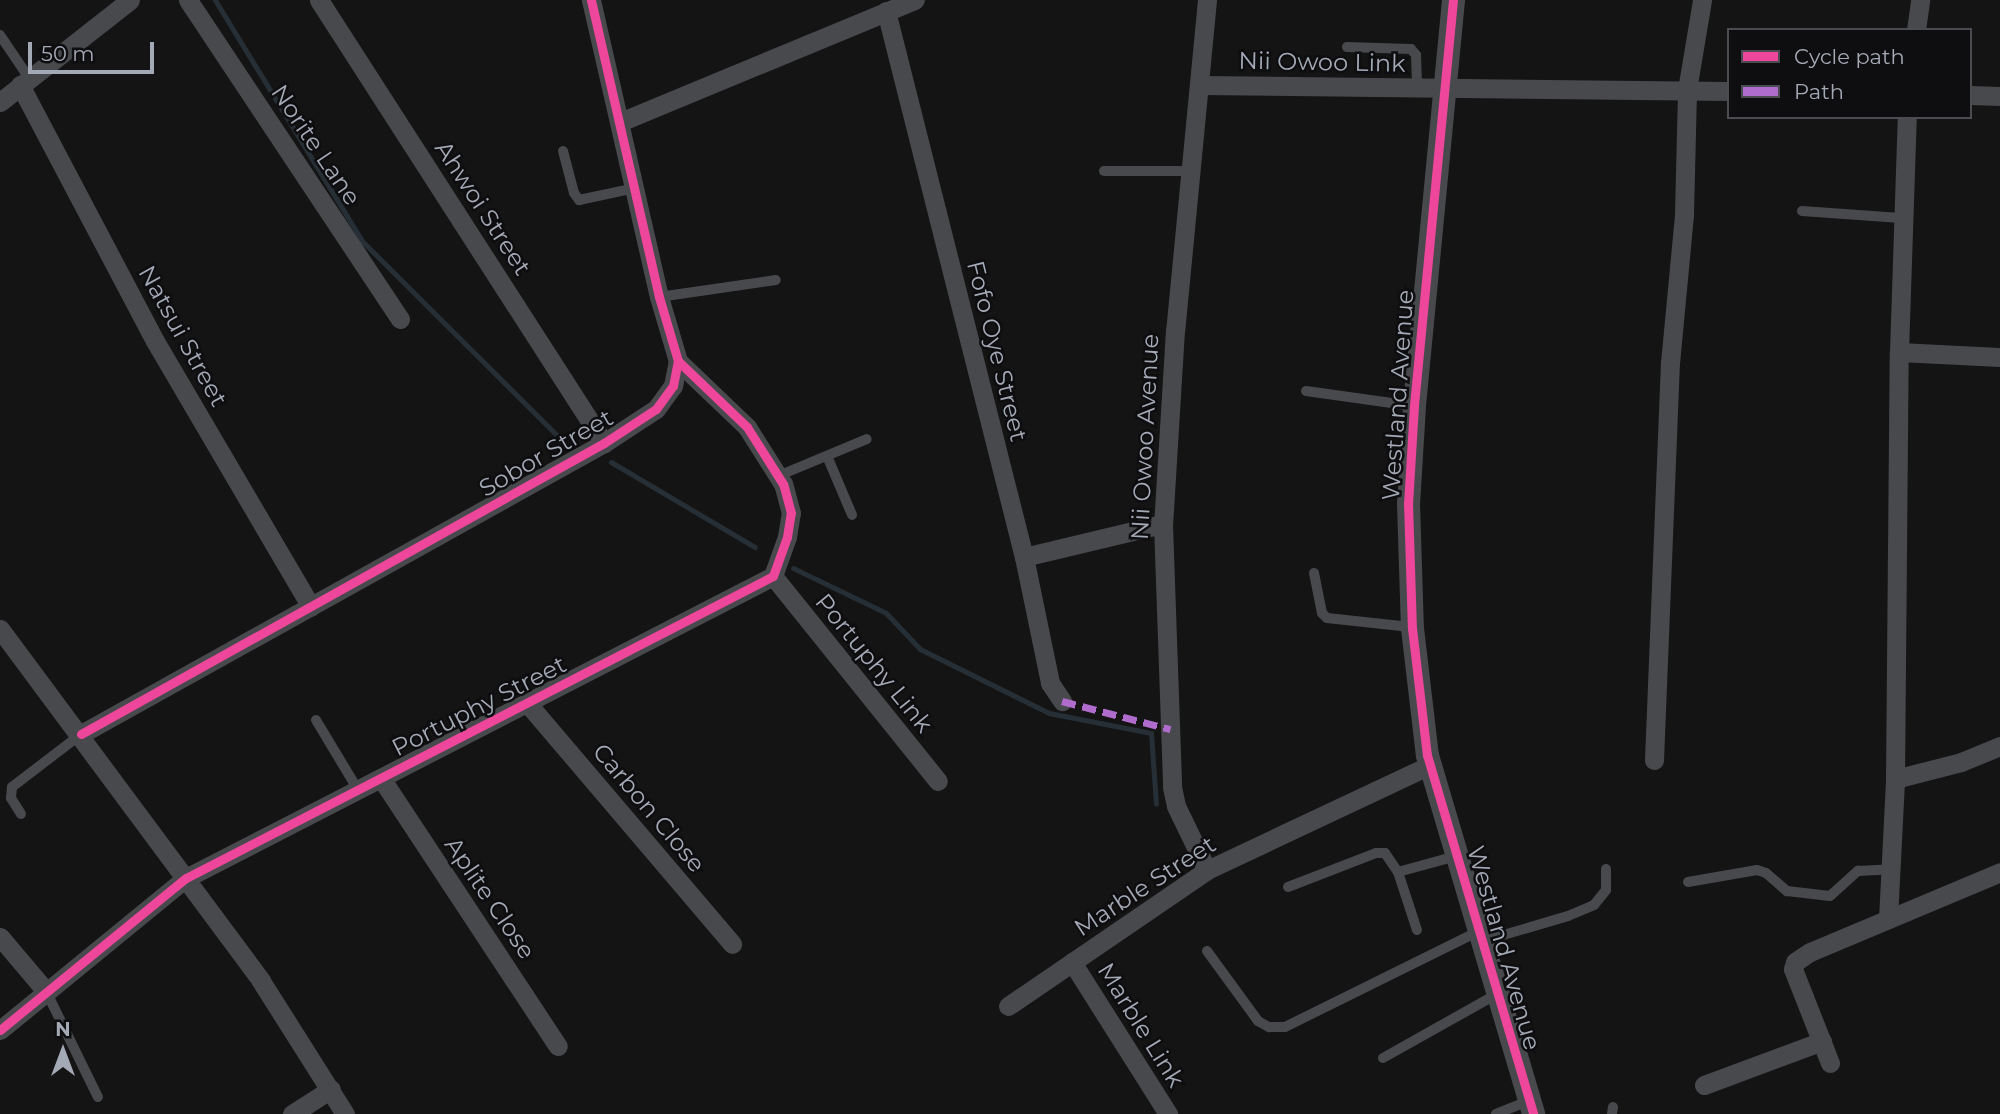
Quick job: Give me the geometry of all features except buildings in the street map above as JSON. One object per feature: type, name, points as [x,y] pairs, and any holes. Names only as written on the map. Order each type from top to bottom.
[{"type":"street","points":[[0,102],[130,0]]},
{"type":"street","name":"Norite Lane","points":[[188,0],[400,319]]},
{"type":"street","name":"Ahwoi Street","points":[[320,0],[604,443]]},
{"type":"street","points":[[591,0],[659,297],[678,361],[747,427],[778,476],[791,513],[787,537],[773,576]]},
{"type":"street","points":[[620,122],[915,0]]},
{"type":"street","name":"Nii Owoo Avenue","points":[[1207,0],[1175,330],[1163,524],[1172,787],[1176,806],[1207,870]]},
{"type":"street","name":"Westland Avenue","points":[[1453,0],[1414,406],[1408,503],[1412,628],[1417,688],[1430,765],[1531,1107]]},
{"type":"street","points":[[1654,760],[1670,363],[1684,214],[1687,90],[1702,0]]},
{"type":"street","points":[[1916,28],[1920,0]]},
{"type":"street","name":"Fofo Oye Street","points":[[886,11],[1024,557],[1050,683],[1062,701]]},
{"type":"street","name":"Natsui Street","points":[[25,82],[155,341],[311,607]]},
{"type":"street","name":"Nii Owoo Link","points":[[1200,85],[1727,91]]},
{"type":"street","points":[[1972,95],[2000,96]]},
{"type":"street","points":[[1888,919],[1895,779],[1899,352],[1907,119]]},
{"type":"street","points":[[1899,352],[2000,357]]},
{"type":"street","name":"Sobor Street","points":[[81,734],[604,443],[656,409],[673,386],[678,361]]},
{"type":"street","points":[[1024,557],[1163,524]]},
{"type":"street","name":"Portuphy Street","points":[[0,1030],[186,878],[773,576]]},
{"type":"street","name":"Portuphy Link","points":[[773,576],[938,781]]},
{"type":"street","points":[[0,629],[81,734],[261,981],[345,1114]]},
{"type":"street","name":"Carbon Close","points":[[528,704],[732,944]]},
{"type":"street","points":[[1895,779],[1961,762],[2000,746]]},
{"type":"street","name":"Marble Street","points":[[1008,1006],[1207,870],[1430,765]]},
{"type":"street","name":"Aplite Close","points":[[381,778],[558,1046]]},
{"type":"street","points":[[1830,1063],[1793,970],[1795,962],[2000,872]]},
{"type":"street","points":[[0,937],[46,990]]},
{"type":"street","name":"Marble Link","points":[[1072,962],[1168,1114]]},
{"type":"street","points":[[1704,1084],[1822,1041]]},
{"type":"street","points":[[292,1114],[331,1089]]},
{"type":"lane","points":[[0,35],[25,82]]},
{"type":"lane","points":[[1347,47],[1411,49],[1416,55],[1417,88]]},
{"type":"lane","points":[[563,151],[574,193],[579,200],[635,188]]},
{"type":"lane","points":[[1104,171],[1191,170]]},
{"type":"lane","points":[[1802,211],[1902,218]]},
{"type":"lane","points":[[659,297],[776,280]]},
{"type":"lane","points":[[1306,391],[1414,406]]},
{"type":"lane","points":[[778,476],[867,439]]},
{"type":"lane","points":[[827,456],[852,515]]},
{"type":"lane","points":[[1314,573],[1322,613],[1327,618],[1412,628]]},
{"type":"lane","points":[[316,720],[358,790]]},
{"type":"lane","points":[[21,814],[11,798],[12,787],[81,734]]},
{"type":"lane","points":[[1288,887],[1376,853],[1385,853],[1392,859],[1398,872],[1417,930]]},
{"type":"lane","points":[[1398,872],[1456,856]]},
{"type":"lane","points":[[1207,951],[1258,1021],[1269,1027],[1285,1027],[1481,935],[1568,916],[1594,905],[1606,890],[1605,869]]},
{"type":"lane","points":[[1688,882],[1757,870],[1766,873],[1787,891],[1830,896],[1858,871],[1891,869]]},
{"type":"lane","points":[[46,990],[98,1097]]},
{"type":"lane","points":[[1383,1058],[1499,993]]},
{"type":"lane","points":[[1496,1114],[1531,1107]]},
{"type":"waterway","points":[[215,0],[363,242],[560,438]]},
{"type":"waterway","points":[[611,462],[755,547]]},
{"type":"waterway","points":[[793,568],[886,613],[920,649],[1049,713],[1151,733],[1156,804]]},
{"type":"marked path","points":[[1062,701],[1170,729]]},
{"type":"cycle path","points":[[81,734],[604,443],[656,409],[673,386],[678,361],[659,297],[591,0]]},
{"type":"cycle path","points":[[1453,0],[1414,406],[1408,503],[1412,628],[1427,755],[1533,1114]]},
{"type":"cycle path","points":[[0,1030],[186,878],[773,576],[787,537],[791,513],[783,484],[747,427],[678,361]]}]
